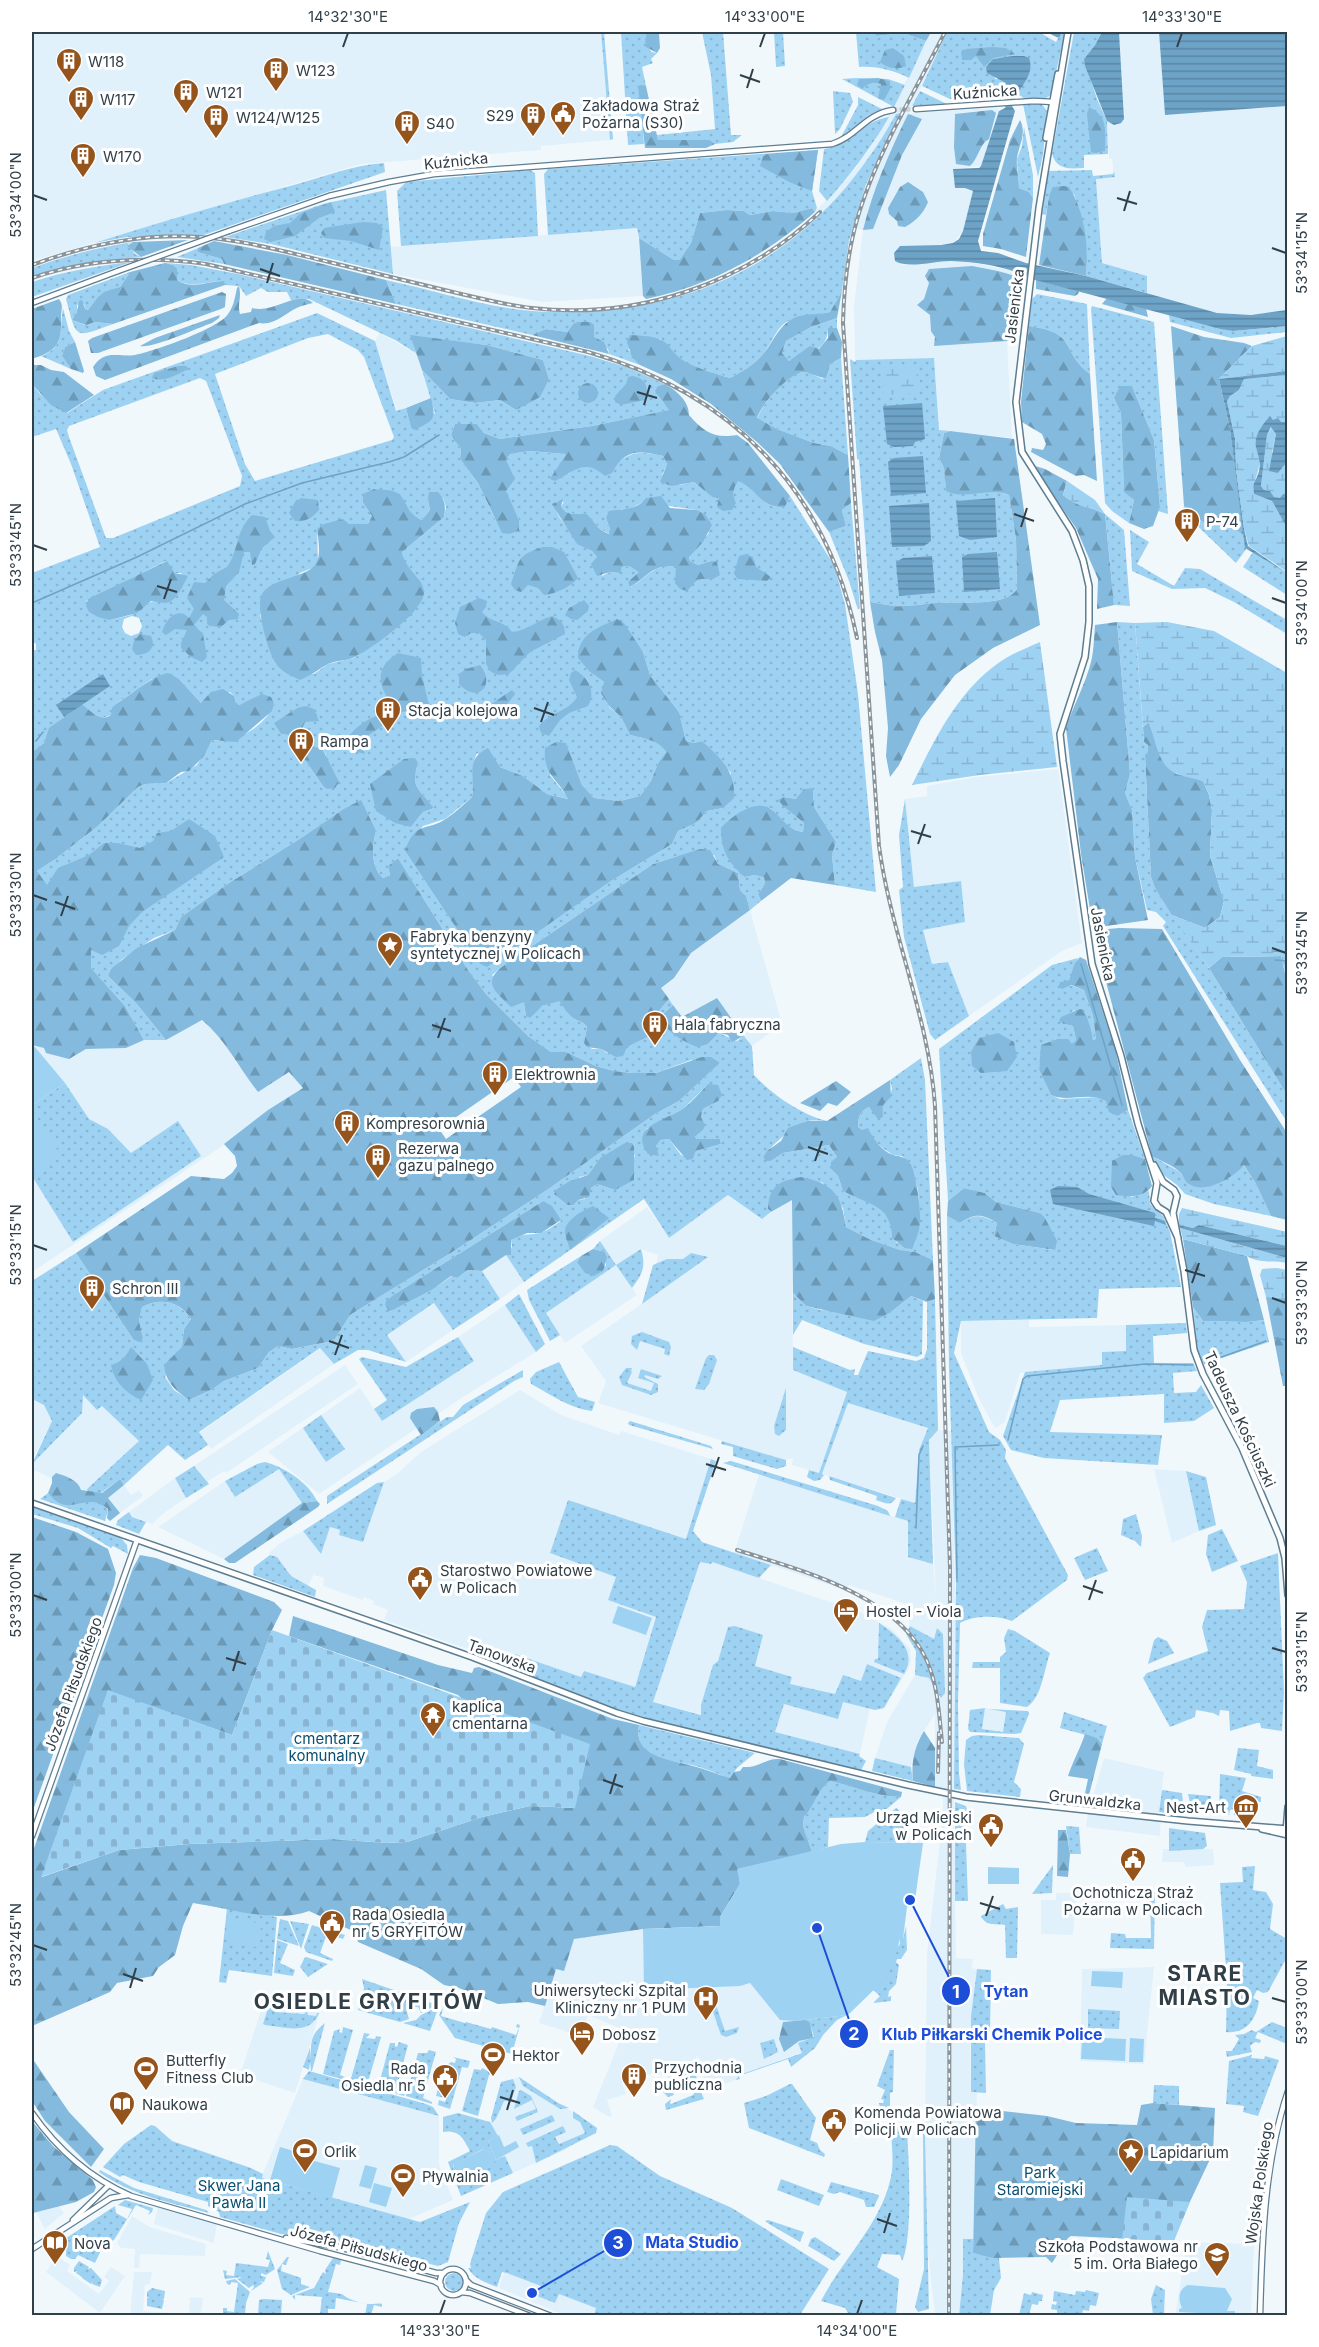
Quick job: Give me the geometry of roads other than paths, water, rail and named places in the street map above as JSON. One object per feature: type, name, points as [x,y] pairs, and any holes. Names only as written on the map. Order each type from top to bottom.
[{"type":"main road","name":"Jasienicka","points":[[1068,32],[1053,102],[1032,260],[1016,393],[1017,420],[1022,452],[1072,531],[1083,560],[1089,586],[1089,622],[1085,657],[1060,734],[1090,957],[1121,1056],[1138,1124],[1157,1185],[1156,1191]]},
{"type":"main road","name":"Jasienicka","points":[[1045,164],[1053,102]]},
{"type":"main road","name":"Jasienicka","points":[[1147,1153],[1163,1182],[1168,1186]]},
{"type":"main road","points":[[1168,1186],[1177,1195],[1173,1213],[1178,1238],[1167,1213],[1155,1202],[1156,1191],[1161,1187],[1168,1186]]},
{"type":"main road","points":[[1163,1209],[1174,1206]]},
{"type":"main road","name":"Tadeusza Kościuszki","points":[[1178,1238],[1196,1356],[1242,1448],[1280,1538],[1285,1558],[1287,1595]]},
{"type":"main road","name":"Tanowska","points":[[32,1503],[472,1658],[631,1717],[888,1781],[972,1798]]},
{"type":"main road","name":"Grunwaldzka","points":[[972,1798],[1251,1826],[1287,1832]]},
{"type":"main road","points":[[1287,1807],[1287,1832]]},
{"type":"street","name":"Kuźnicka","points":[[916,109],[1053,102]]},
{"type":"street","name":"Kuźnicka","points":[[32,303],[329,196],[389,182],[434,174],[832,144],[840,141],[874,115],[893,110]]},
{"type":"street","name":"Józefa Piłsudskiego","points":[[32,1836],[137,1540]]},
{"type":"street","name":"Wojska Polskiego","points":[[1260,2316],[1264,2215],[1276,2136],[1287,2091]]},
{"type":"street","name":"Józefa Piłsudskiego","points":[[32,2113],[66,2153],[110,2186],[131,2196],[428,2279],[441,2285]]},
{"type":"street","points":[[62,2230],[110,2186],[113,2191],[111,2198]]},
{"type":"street","points":[[32,2249],[111,2198],[131,2196]]},
{"type":"street","name":"Józefa Piłsudskiego","points":[[270,2236],[339,2247],[436,2273],[444,2273]]},
{"type":"street","points":[[530,2316],[470,2293],[449,2294],[443,2291],[441,2278],[451,2269],[458,2270],[475,2286],[551,2316]]},
{"type":"street","points":[[461,2292],[466,2280]]},
{"type":"waterway","points":[[1052,32],[1058,35]]},
{"type":"waterway","points":[[32,603],[137,557],[245,504],[302,483],[404,457],[439,435]]},
{"type":"waterway","points":[[36,741],[43,732]]},
{"type":"waterway","points":[[1272,951],[1288,952]]},
{"type":"waterway","points":[[1275,960],[1288,961]]},
{"type":"waterway","points":[[1081,964],[1122,1105]]},
{"type":"waterway","points":[[1275,1338],[1288,1340]]},
{"type":"waterway","points":[[1205,1363],[1266,1341]]},
{"type":"waterway","points":[[1008,1440],[1023,1379],[1027,1376],[1145,1364],[1193,1365]]},
{"type":"waterway","points":[[957,1579],[955,1447],[999,1445]]},
{"type":"waterway","points":[[916,1528],[919,1455],[923,1446]]},
{"type":"tunnel","points":[[893,110],[916,109]]},
{"type":"railway","points":[[945,32],[888,141],[868,187],[852,238],[844,294],[843,323],[879,846],[892,912],[925,1040],[935,1106],[950,1568],[949,2316]]},
{"type":"railway","points":[[32,265],[93,246],[114,242],[156,237],[200,237],[265,247],[512,305],[571,310],[611,308],[649,302],[687,292],[723,277],[758,259],[820,212]]},
{"type":"railway","points":[[32,278],[75,267],[118,261],[162,260],[206,264],[588,352],[640,370],[687,393],[729,422],[765,455],[796,493],[822,536],[842,585],[857,638]]},
{"type":"railway","points":[[737,1550],[789,1566],[845,1588],[871,1602],[894,1619],[913,1638],[931,1671],[936,1690],[942,1742]]},
{"type":"railway","points":[[938,1772],[939,1733]]},
{"type":"place","name":"W118","points":[[69,84]]},
{"type":"place","name":"W123","points":[[276,93]]},
{"type":"place","name":"W121","points":[[186,115]]},
{"type":"place","name":"W117","points":[[81,122]]},
{"type":"place","name":"Zakładowa Straż Pożarna (S30)","points":[[563,137]]},
{"type":"place","name":"S29","points":[[533,138]]},
{"type":"place","name":"W124/W125","points":[[216,140]]},
{"type":"place","name":"S40","points":[[407,146]]},
{"type":"place","name":"W170","points":[[83,179]]},
{"type":"place","name":"P-74","points":[[1187,544]]},
{"type":"place","name":"Stacja kolejowa","points":[[388,733]]},
{"type":"place","name":"Rampa","points":[[301,764]]},
{"type":"place","name":"Fabryka benzyny syntetycznej w Policach","points":[[390,968]]},
{"type":"place","name":"Hala fabryczna","points":[[655,1047]]},
{"type":"place","name":"Elektrownia","points":[[495,1097]]},
{"type":"place","name":"Kompresorownia","points":[[347,1146]]},
{"type":"place","name":"Rezerwa gazu palnego","points":[[378,1180]]},
{"type":"place","name":"Schron III","points":[[92,1311]]},
{"type":"place","name":"Starostwo Powiatowe w Policach","points":[[420,1602]]},
{"type":"place","name":"Hostel - Viola","points":[[846,1634]]},
{"type":"place","name":"kaplica cmentarna","points":[[433,1738]]},
{"type":"place","name":"Nest-Art","points":[[1246,1830]]},
{"type":"place","name":"Urząd Miejski w Policach","points":[[991,1849]]},
{"type":"place","name":"Ochotnicza Straż Pożarna w Policach","points":[[1133,1883]]},
{"type":"place","name":"Tytan","points":[[910,1900]]},
{"type":"place","name":"Klub Piłkarski Chemik Police","points":[[817,1928]]},
{"type":"place","name":"Rada Osiedla nr 5 GRYFITÓW","points":[[332,1946]]},
{"type":"place","name":"Uniwersytecki Szpital Kliniczny nr 1 PUM","points":[[706,2022]]},
{"type":"place","name":"Dobosz","points":[[582,2057]]},
{"type":"place","name":"Hektor","points":[[493,2078]]},
{"type":"place","name":"Butterfly Fitness Club","points":[[146,2092]]},
{"type":"place","name":"Przychodnia publiczna","points":[[634,2099]]},
{"type":"place","name":"Rada Osiedla nr 5","points":[[445,2100]]},
{"type":"place","name":"Naukowa","points":[[122,2127]]},
{"type":"place","name":"Komenda Powiatowa Policji w Policach","points":[[834,2144]]},
{"type":"place","name":"Orlik","points":[[305,2174]]},
{"type":"place","name":"Lapidarium","points":[[1131,2175]]},
{"type":"place","name":"Pływalnia","points":[[403,2199]]},
{"type":"place","name":"Nova","points":[[55,2266]]},
{"type":"place","name":"Szkoła Podstawowa nr 5 im. Orła Białego","points":[[1217,2278]]},
{"type":"place","name":"Mata Studio","points":[[532,2293]]},
{"type":"district","name":"STARE MIASTO","points":[[1205,1985]]},
{"type":"district","name":"OSIEDLE GRYFITÓW","points":[[369,2001]]},
{"type":"park label","name":"cmentarz komunalny","points":[[327,1746]]},
{"type":"park label","name":"Park Staromiejski","points":[[1040,2180]]},
{"type":"park label","name":"Skwer Jana Pawła II","points":[[239,2194]]}]
